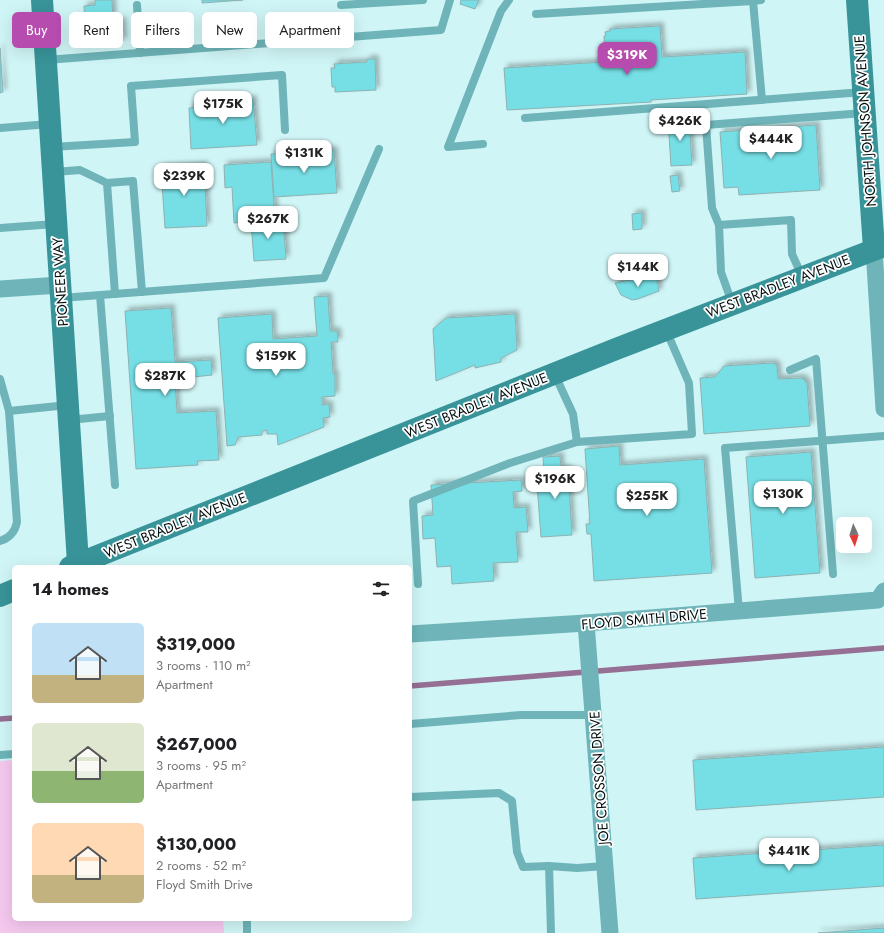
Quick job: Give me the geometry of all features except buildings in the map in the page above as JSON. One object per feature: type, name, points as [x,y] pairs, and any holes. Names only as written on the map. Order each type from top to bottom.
[{"type":"main road","name":"PIONEER WAY","points":[[42,0],[68,412],[76,565]]},
{"type":"main road","name":"NORTH JOHNSON AVENUE","points":[[857,0],[864,103],[879,248]]},
{"type":"main road","name":"WEST BRADLEY AVENUE","points":[[78,565],[554,374],[879,248]]},
{"type":"main road","points":[[0,596],[12,591]]},
{"type":"street","name":"NORTH JOHNSON AVENUE","points":[[879,248],[884,409]]},
{"type":"street","points":[[0,289],[60,292]]},
{"type":"street","name":"FLOYD SMITH DRIVE","points":[[412,634],[586,623],[739,611],[881,596]]},
{"type":"street","name":"JOE CROSSON DRIVE","points":[[586,623],[610,933]]},
{"type":"lane","points":[[341,6],[423,0]]},
{"type":"lane","points":[[46,60],[441,30],[450,0]]},
{"type":"lane","points":[[483,144],[448,147],[501,11],[509,0]]},
{"type":"lane","points":[[536,14],[757,0],[762,100]]},
{"type":"lane","points":[[137,5],[140,53]]},
{"type":"lane","points":[[51,147],[135,142],[131,86],[282,76],[285,130]]},
{"type":"lane","points":[[525,118],[762,100],[864,103]]},
{"type":"lane","points":[[733,304],[721,272],[719,225],[712,208],[706,125],[864,103]]},
{"type":"lane","points":[[0,128],[50,124]]},
{"type":"lane","points":[[60,292],[100,295],[324,278],[379,149]]},
{"type":"lane","points":[[53,172],[80,170],[107,183],[132,181],[142,292]]},
{"type":"lane","points":[[107,183],[115,294]]},
{"type":"lane","points":[[719,225],[791,220],[792,254],[803,277]]},
{"type":"lane","points":[[0,228],[56,224]]},
{"type":"lane","points":[[100,295],[115,486]]},
{"type":"lane","points":[[418,584],[413,501],[510,464],[577,442],[692,434],[689,383],[666,330]]},
{"type":"lane","points":[[790,370],[816,359],[833,574]]},
{"type":"lane","points":[[554,374],[573,414],[577,442]]},
{"type":"lane","points":[[0,380],[9,411],[17,522],[14,531],[10,536],[0,541]]},
{"type":"lane","points":[[9,411],[68,412],[110,416]]},
{"type":"lane","points":[[739,611],[725,448],[884,436]]},
{"type":"lane","points":[[412,724],[593,708]]},
{"type":"lane","points":[[0,755],[12,754]]},
{"type":"lane","points":[[412,798],[499,793],[512,801],[517,852],[523,867],[549,866],[577,868],[605,866]]},
{"type":"lane","points":[[549,866],[551,933]]},
{"type":"lane","points":[[247,921],[247,933]]},
{"type":"shaded area","points":[[12,760],[12,921],[223,921],[224,933],[0,933],[0,761]]},
{"type":"waterway","points":[[412,686],[884,648]]},
{"type":"waterway","points":[[0,719],[12,718]]}]
